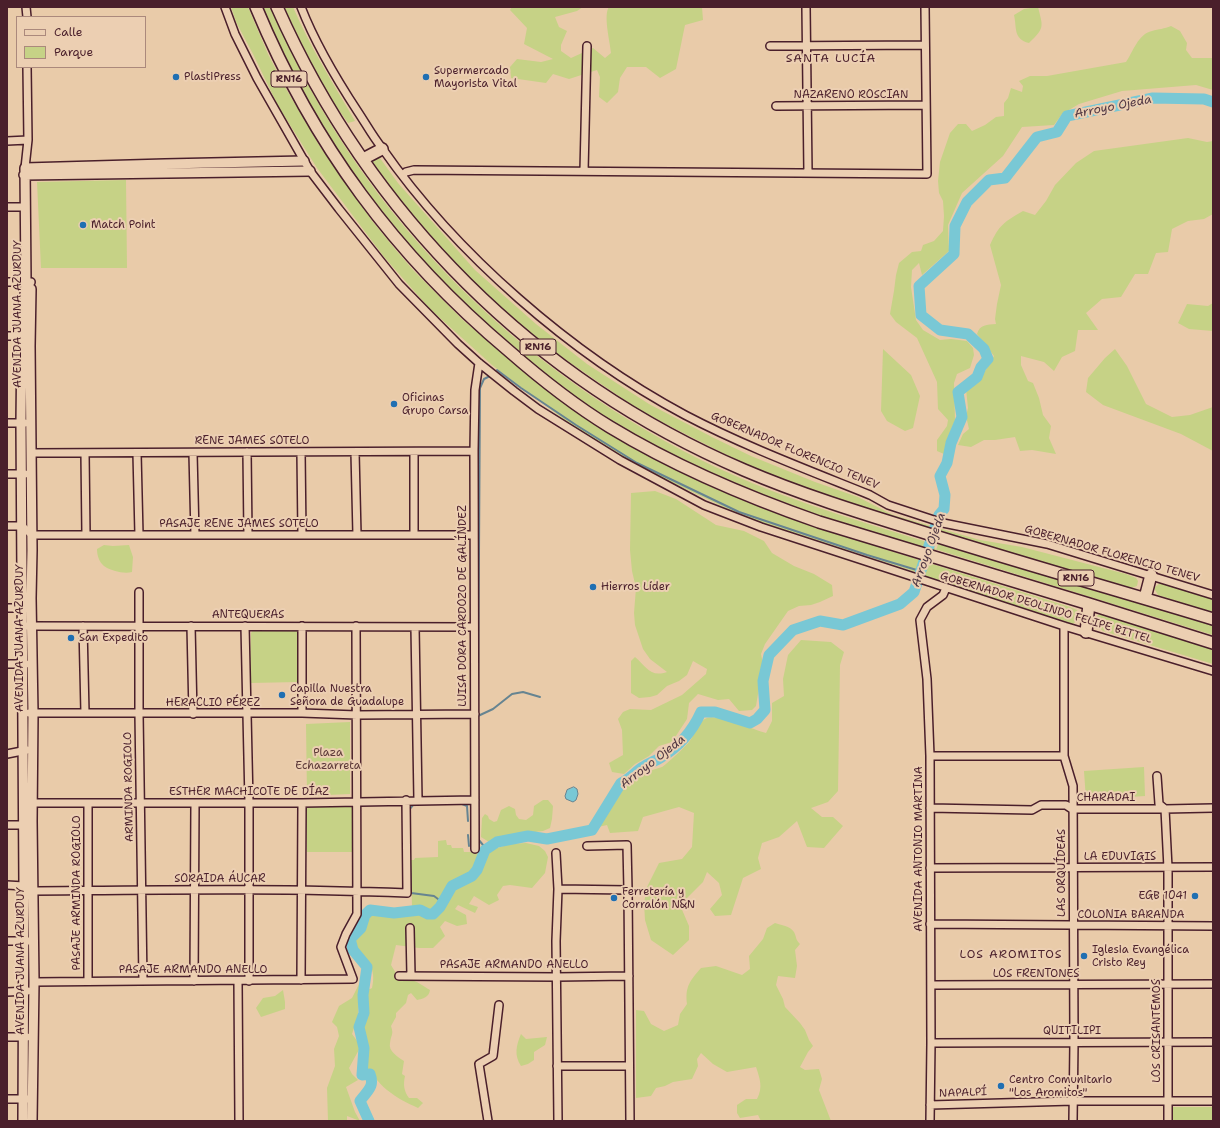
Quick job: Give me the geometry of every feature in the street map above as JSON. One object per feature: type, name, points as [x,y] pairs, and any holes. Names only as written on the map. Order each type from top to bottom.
[{"type":"highway","name":"RN16","points":[[256,7],[303,106],[345,172],[371,209],[412,259],[440,289],[523,364],[592,415],[628,437],[683,466],[734,490],[777,507],[819,522],[931,555],[1213,643]]},
{"type":"highway","name":"RN16","points":[[277,7],[312,78],[340,124],[363,159],[410,222],[479,296],[541,349],[607,397],[663,431],[703,451],[751,473],[801,493],[925,533],[1213,619]]},
{"type":"highway","points":[[363,159],[382,149]]},
{"type":"highway","points":[[1145,598],[1151,575]]},
{"type":"highway","points":[[1086,632],[1089,604]]},
{"type":"main road","points":[[27,172],[166,168],[304,161]]},
{"type":"main road","points":[[166,168],[260,173],[310,171]]},
{"type":"main road","name":"AVENIDA JUANA AZURDUY","points":[[27,172],[24,207],[28,282]]},
{"type":"main road","name":"AVENIDA JUANA AZURDUY","points":[[27,172],[28,282],[26,336],[26,423],[22,474],[22,526],[27,626],[32,664],[33,714],[27,750]]},
{"type":"main road","name":"AVENIDA JUANA AZURDUY","points":[[26,423],[31,453],[32,535],[27,608]]},
{"type":"main road","name":"AVENIDA JUANA AZURDUY","points":[[27,626],[22,664],[23,714],[27,750],[28,803],[32,821],[34,987],[28,1037]]},
{"type":"main road","name":"AVENIDA JUANA AZURDUY","points":[[28,803],[22,825],[24,886],[23,941],[24,992],[28,1037],[28,1099],[32,1121]]},
{"type":"main road","name":"AVENIDA JUANA AZURDUY","points":[[23,1121],[28,1099]]},
{"type":"street","name":"GOBERNADOR DEOLINDO FELIPE BITTEL","points":[[225,7],[235,34],[250,64],[304,161],[339,210],[399,284],[458,344],[526,400],[592,444],[704,505],[783,535],[927,582],[1064,626],[1213,671]]},
{"type":"street","name":"GOBERNADOR FLORENCIO TENEV","points":[[301,7],[343,89],[382,149],[430,209],[492,274],[553,327],[625,380],[685,415],[752,447],[870,495],[888,505],[943,523],[1047,544],[1213,595]]},
{"type":"street","points":[[806,7],[808,173]]},
{"type":"street","points":[[402,175],[406,172],[414,170],[927,174],[925,7]]},
{"type":"street","points":[[770,46],[925,45]]},
{"type":"street","points":[[584,171],[587,46]]},
{"type":"street","name":"AVENIDA JUANA AZURDUY","points":[[27,68],[27,172]]},
{"type":"street","name":"NAZARENO ROSCIAN","points":[[776,106],[926,105]]},
{"type":"street","points":[[7,141],[28,140]]},
{"type":"street","points":[[7,207],[24,207]]},
{"type":"street","points":[[7,282],[28,282]]},
{"type":"street","points":[[7,336],[26,336]]},
{"type":"street","name":"LUISA DORA CARDOZO DE GALÍNDEZ","points":[[475,849],[474,451],[475,390],[480,363]]},
{"type":"street","points":[[7,423],[26,423]]},
{"type":"street","name":"RENE JAMES SOTELO","points":[[31,453],[474,451]]},
{"type":"street","points":[[193,452],[195,535]]},
{"type":"street","points":[[247,452],[248,535]]},
{"type":"street","points":[[301,452],[302,535]]},
{"type":"street","points":[[355,452],[357,535]]},
{"type":"street","points":[[414,452],[414,535]]},
{"type":"street","points":[[85,453],[86,535]]},
{"type":"street","points":[[137,453],[139,535]]},
{"type":"street","points":[[7,474],[31,474]]},
{"type":"street","points":[[7,526],[22,526],[32,535]]},
{"type":"street","name":"PASAJE RENE JAMES SOTELO","points":[[32,535],[474,535]]},
{"type":"street","name":"AVENIDA ANTONIO MARTINA","points":[[930,1121],[930,756],[927,679],[920,620],[927,607],[943,595],[946,588]]},
{"type":"street","name":"ARMINDA ROGIOLO","points":[[139,592],[139,714],[143,981]]},
{"type":"street","points":[[7,608],[27,608]]},
{"type":"street","name":"ANTEQUERAS","points":[[27,626],[474,627]]},
{"type":"street","points":[[83,626],[85,714]]},
{"type":"street","points":[[191,626],[193,714]]},
{"type":"street","points":[[245,626],[249,802],[249,980]]},
{"type":"street","points":[[302,626],[302,713]]},
{"type":"street","points":[[356,626],[357,891]]},
{"type":"street","points":[[415,626],[418,800]]},
{"type":"street","name":"LAS ORQUÍDEAS","points":[[1064,626],[1064,756],[1073,786],[1073,1121]]},
{"type":"street","points":[[7,664],[32,664]]},
{"type":"street","name":"HERACLIO PÉREZ","points":[[23,714],[475,714]]},
{"type":"street","points":[[7,754],[27,750]]},
{"type":"street","points":[[930,756],[1064,756]]},
{"type":"street","name":"LOS CRISANTEMOS","points":[[1157,776],[1159,804],[1165,809],[1168,868],[1168,1121]]},
{"type":"street","name":"SORAIDA ÁUCAR","points":[[33,891],[249,890],[407,893],[406,800]]},
{"type":"street","name":"ESTHER MACHICOTE DE DÍAZ","points":[[28,803],[302,803],[475,800]]},
{"type":"street","points":[[194,981],[195,803]]},
{"type":"street","points":[[301,980],[302,803]]},
{"type":"street","name":"PASAJE ARMINDA ROGIOLO","points":[[88,804],[88,982]]},
{"type":"street","name":"CHARADAI","points":[[930,808],[1032,810],[1041,805],[1066,805],[1072,810],[1213,808]]},
{"type":"street","points":[[7,825],[22,825],[32,821]]},
{"type":"street","points":[[587,846],[627,845],[630,1121]]},
{"type":"street","points":[[556,854],[558,889],[556,941],[558,1121]]},
{"type":"street","name":"LA EDUVIGIS","points":[[930,868],[1168,868],[1213,866]]},
{"type":"street","points":[[7,885],[24,886],[33,891]]},
{"type":"street","points":[[558,889],[628,890]]},
{"type":"street","name":"PASAJE ARMANDO ANELLO","points":[[7,992],[24,992],[34,987],[88,982],[353,979],[341,947],[357,914],[357,891]]},
{"type":"street","name":"COLONIA BARANDA","points":[[930,924],[1213,926]]},
{"type":"street","points":[[410,928],[411,976]]},
{"type":"street","points":[[7,941],[33,941]]},
{"type":"street","name":"PASAJE ARMANDO ANELLO","points":[[399,976],[629,976]]},
{"type":"street","points":[[238,981],[239,1121]]},
{"type":"street","name":"LOS FRENTONES","points":[[931,985],[1213,984]]},
{"type":"street","points":[[488,1121],[478,1064],[493,1056],[499,1006]]},
{"type":"street","points":[[7,1038],[28,1037]]},
{"type":"street","name":"QUITILIPI","points":[[931,1043],[1213,1042]]},
{"type":"street","points":[[557,1066],[629,1066]]},
{"type":"street","points":[[7,1099],[28,1099]]},
{"type":"street","name":"NAPALPÍ","points":[[930,1105],[1073,1101],[1213,1101]]},
{"type":"green space","points":[[231,7],[248,7],[268,54],[285,87],[319,145],[373,222],[414,271],[464,321],[530,376],[586,418],[628,444],[684,473],[732,495],[819,528],[1070,607],[1077,610],[1079,614],[1078,621],[1072,624],[1067,624],[925,578],[925,575],[745,517],[635,465],[574,427],[492,365],[430,309],[384,257],[317,168],[278,106],[236,22]]},
{"type":"green space","points":[[260,7],[271,7],[305,79],[346,148],[392,212],[445,272],[502,327],[564,377],[631,421],[701,460],[728,473],[811,505],[924,541],[933,545],[936,550],[922,549],[803,511],[716,477],[635,436],[597,413],[531,364],[444,288],[367,196],[304,100]]},
{"type":"green space","points":[[284,7],[293,7],[314,51],[355,121],[348,123],[323,88]]},
{"type":"green space","points":[[512,7],[583,7],[577,11],[555,17],[559,27],[567,31],[561,45],[561,51],[571,58],[593,48],[605,58],[611,53],[607,22],[607,11],[609,7],[702,7],[703,20],[685,25],[676,69],[660,78],[646,67],[627,67],[620,78],[618,92],[607,103],[599,97],[600,77],[597,70],[569,79],[553,74],[546,83],[511,78],[510,67],[517,59],[541,62],[553,59],[524,44],[527,28],[510,10]]},
{"type":"green space","points":[[1038,7],[1042,23],[1041,27],[1038,34],[1029,43],[1020,39],[1018,36],[1014,15],[1024,9]]},
{"type":"green space","points":[[1171,26],[1180,31],[1187,43],[1186,50],[1192,58],[1213,58],[1213,90],[1196,85],[1122,91],[1079,104],[1062,114],[1054,125],[1022,127],[1003,156],[962,193],[948,225],[949,251],[922,275],[919,263],[912,270],[911,287],[916,320],[923,330],[940,340],[951,339],[967,341],[973,348],[974,355],[970,368],[957,374],[954,383],[955,421],[944,454],[937,451],[937,440],[947,426],[948,420],[938,409],[937,382],[917,338],[896,322],[890,314],[899,263],[912,252],[921,251],[923,245],[934,241],[943,231],[943,201],[939,193],[938,181],[940,162],[950,133],[958,124],[966,124],[972,131],[985,125],[996,117],[1004,116],[1004,103],[1008,98],[1011,88],[1022,92],[1023,86],[1019,81],[1030,76],[1047,76],[1126,62],[1139,39],[1147,33]]},
{"type":"green space","points":[[1188,138],[1207,142],[1213,141],[1213,214],[1204,219],[1188,221],[1172,229],[1168,252],[1156,253],[1148,274],[1135,274],[1121,297],[1102,299],[1086,313],[1098,330],[1078,330],[1075,351],[1062,357],[1054,371],[1044,362],[1021,356],[1021,365],[1028,381],[1033,383],[1039,398],[1043,415],[1051,426],[1049,438],[1056,454],[1032,450],[1020,451],[1015,437],[984,440],[971,447],[958,445],[963,434],[969,429],[966,416],[968,408],[966,389],[979,381],[994,356],[977,334],[980,328],[987,325],[996,324],[995,319],[1001,285],[990,245],[999,228],[1023,211],[1035,215],[1046,201],[1055,185],[1076,163],[1094,151]]},
{"type":"green space","points":[[377,154],[398,183],[475,270],[536,324],[587,364],[649,404],[751,456],[815,482],[858,497],[893,515],[980,540],[1022,547],[1126,574],[1136,578],[1138,581],[1137,586],[1127,588],[927,529],[795,484],[752,468],[642,412],[541,342],[511,317],[461,270],[387,186],[369,157]]},
{"type":"green space","name":"Match Point","points":[[126,180],[127,268],[41,268],[37,182]]},
{"type":"green space","points":[[1213,303],[1213,331],[1189,329],[1178,323],[1187,304],[1208,306]]},
{"type":"green space","points":[[883,349],[911,375],[920,396],[913,428],[905,431],[887,421],[881,411]]},
{"type":"green space","points":[[1115,349],[1127,366],[1146,404],[1172,417],[1190,415],[1213,407],[1213,451],[1181,434],[1103,405],[1086,392],[1088,378]]},
{"type":"green space","points":[[655,491],[676,499],[716,525],[744,531],[764,541],[772,553],[794,566],[814,574],[832,585],[833,596],[811,605],[799,606],[788,611],[765,644],[761,654],[763,664],[756,706],[752,710],[739,711],[729,699],[718,700],[698,694],[689,703],[687,719],[672,742],[659,746],[649,756],[635,764],[624,774],[612,772],[609,763],[623,755],[622,730],[618,719],[623,712],[630,709],[651,710],[682,695],[706,674],[707,669],[693,661],[687,675],[679,681],[667,686],[657,695],[639,698],[631,693],[631,661],[635,657],[652,672],[667,672],[650,659],[643,649],[635,625],[634,613],[636,588],[632,571],[630,550],[631,493]]},
{"type":"green space","points":[[939,542],[1213,625],[1213,635],[938,550],[936,550]]},
{"type":"green space","points":[[104,545],[129,545],[133,557],[132,572],[118,572],[107,568],[102,564],[97,554],[97,549]]},
{"type":"green space","points":[[1160,583],[1175,586],[1213,599],[1213,613],[1158,595],[1154,588]]},
{"type":"green space","points":[[1102,614],[1213,647],[1213,664],[1103,631],[1095,624],[1094,620],[1098,615]]},
{"type":"green space","points":[[296,629],[299,632],[299,682],[250,683],[251,633],[253,630]]},
{"type":"green space","points":[[801,640],[831,642],[844,652],[840,665],[838,791],[828,802],[811,808],[822,817],[833,817],[843,826],[824,848],[807,847],[797,821],[779,837],[762,843],[758,858],[761,869],[743,878],[731,915],[715,916],[710,909],[722,895],[719,883],[707,872],[703,882],[680,905],[689,926],[689,940],[673,955],[651,940],[645,920],[644,903],[647,887],[659,863],[682,859],[692,847],[694,813],[679,807],[643,817],[638,831],[610,833],[607,825],[598,827],[627,784],[647,772],[662,767],[667,763],[689,742],[701,722],[707,718],[719,718],[766,733],[772,721],[772,703],[784,696],[783,679],[788,655]]},
{"type":"green space","name":"Plaza Echazarreta","points":[[350,722],[350,794],[307,796],[306,724]]},
{"type":"green space","points":[[1144,767],[1145,796],[1086,800],[1084,771]]},
{"type":"green space","points":[[543,800],[548,800],[553,806],[550,828],[543,831],[525,834],[500,836],[489,842],[481,837],[482,818],[485,814],[494,822],[497,821],[501,810],[509,806],[515,809],[516,815],[519,819],[526,820],[533,815],[534,806]]},
{"type":"green space","points":[[351,804],[355,807],[354,852],[307,852],[306,809],[309,805]]},
{"type":"green space","points":[[446,840],[447,845],[451,845],[452,848],[463,848],[464,852],[481,852],[477,865],[468,876],[449,884],[432,912],[412,907],[411,860],[414,860],[415,858],[438,857],[438,841]]},
{"type":"green space","points":[[526,843],[539,846],[545,851],[548,857],[545,873],[532,888],[510,885],[503,886],[497,895],[499,900],[489,905],[474,896],[469,904],[478,907],[475,913],[458,905],[455,909],[466,915],[467,924],[457,926],[445,921],[440,927],[445,936],[433,948],[396,945],[391,965],[400,980],[410,980],[416,982],[430,990],[427,996],[419,1000],[417,1000],[411,993],[408,995],[406,1003],[396,1013],[396,1017],[391,1026],[392,1033],[390,1049],[404,1061],[402,1074],[405,1076],[405,1090],[409,1098],[417,1098],[423,1103],[418,1108],[402,1100],[384,1088],[370,1073],[364,1069],[369,1051],[362,1028],[366,1012],[367,988],[372,988],[373,975],[370,965],[354,947],[354,941],[362,931],[370,911],[397,915],[421,911],[427,915],[436,915],[444,904],[449,892],[455,886],[473,877],[482,870],[484,860],[490,850],[511,844]]},
{"type":"green space","points":[[775,923],[790,928],[794,932],[797,941],[800,944],[795,950],[797,966],[795,978],[778,976],[776,985],[785,1007],[800,1023],[813,1046],[800,1067],[805,1070],[819,1069],[822,1079],[819,1090],[831,1121],[761,1121],[758,1115],[740,1118],[737,1113],[737,1105],[746,1099],[757,1099],[759,1095],[760,1083],[756,1067],[727,1072],[713,1064],[701,1053],[697,1059],[698,1066],[692,1079],[673,1082],[656,1088],[651,1096],[636,1098],[636,1010],[644,1011],[651,1024],[664,1031],[678,1025],[680,1014],[687,1004],[689,984],[701,968],[716,966],[742,975],[750,969],[749,956],[763,939],[767,928]]},
{"type":"green space","points":[[359,984],[358,1016],[352,1034],[361,1046],[349,1068],[358,1080],[346,1087],[360,1121],[347,1116],[347,1121],[328,1121],[327,1088],[335,1066],[334,1049],[339,1036],[337,1027],[332,1022],[339,1006],[352,998]]},
{"type":"green space","points":[[283,990],[285,1009],[261,1017],[256,1008],[263,998],[275,996]]},
{"type":"green space","points":[[521,1034],[526,1039],[547,1037],[545,1045],[534,1052],[534,1060],[521,1066],[517,1058],[516,1050]]},
{"type":"green space","points":[[1172,1107],[1213,1107],[1213,1121],[1172,1121]]},
{"type":"water","points":[[574,787],[577,789],[578,794],[576,800],[573,802],[566,799],[565,796],[567,790]]},
{"type":"waterway","name":"Arroyo Ojeda","points":[[369,1121],[360,1101],[370,1089],[372,1082],[370,1074],[362,1075],[364,1048],[359,1027],[364,1013],[363,995],[367,967],[353,950],[350,939],[361,928],[365,915],[370,910],[394,913],[420,910],[428,914],[433,914],[440,907],[452,886],[472,876],[477,870],[485,850],[497,842],[528,836],[547,839],[592,830],[621,783],[643,767],[667,754],[679,744],[689,732],[701,712],[715,712],[750,723],[757,719],[765,710],[763,681],[769,655],[793,630],[820,621],[843,625],[900,604],[914,592],[939,515],[944,509],[945,495],[940,476],[947,463],[951,443],[962,417],[958,392],[977,377],[981,367],[988,359],[984,349],[968,334],[940,330],[921,315],[919,286],[954,254],[955,226],[967,202],[989,180],[1005,178],[1037,137],[1057,132],[1067,116],[1153,98],[1204,99],[1213,102]]},
{"type":"waterway","points":[[497,370],[576,425],[637,463],[739,512],[867,555],[920,571]]},
{"type":"waterway","points":[[478,715],[480,388],[484,379],[490,376]]},
{"type":"waterway","points":[[478,716],[493,709],[512,694],[523,692],[540,697]]},
{"type":"waterway","points":[[410,833],[410,809],[414,804]]},
{"type":"waterway","points":[[462,804],[467,806],[468,821]]},
{"type":"waterway","points":[[468,835],[469,846]]},
{"type":"waterway","points":[[478,839],[483,845],[490,847]]},
{"type":"waterway","name":"Arroyo Ojeda","points":[[477,850],[484,852]]},
{"type":"waterway","points":[[410,861],[411,893],[434,896],[442,902]]},
{"type":"place","name":"PlastiPress","points":[[176,77]]},
{"type":"place","name":"Supermercado Mayorista Vital","points":[[426,77]]},
{"type":"place","name":"Match Point","points":[[83,225]]},
{"type":"place","name":"Oficinas Grupo Carsa","points":[[394,404]]},
{"type":"place","name":"Hierros Líder","points":[[593,587]]},
{"type":"place","name":"San Expedito","points":[[71,638]]},
{"type":"place","name":"Capilla Nuestra Señora de Guadalupe","points":[[282,695]]},
{"type":"place","name":"EGB 1041","points":[[1195,896]]},
{"type":"place","name":"Ferretería y Corralón N&N","points":[[614,898]]},
{"type":"place","name":"Iglesia Evangélica Cristo Rey","points":[[1084,956]]},
{"type":"place","name":"Centro Comunitario \"Los Aromitos\"","points":[[1001,1086]]},
{"type":"district","name":"SANTA LUCÍA","points":[[831,59]]},
{"type":"district","name":"LOS AROMITOS","points":[[1011,955]]}]
